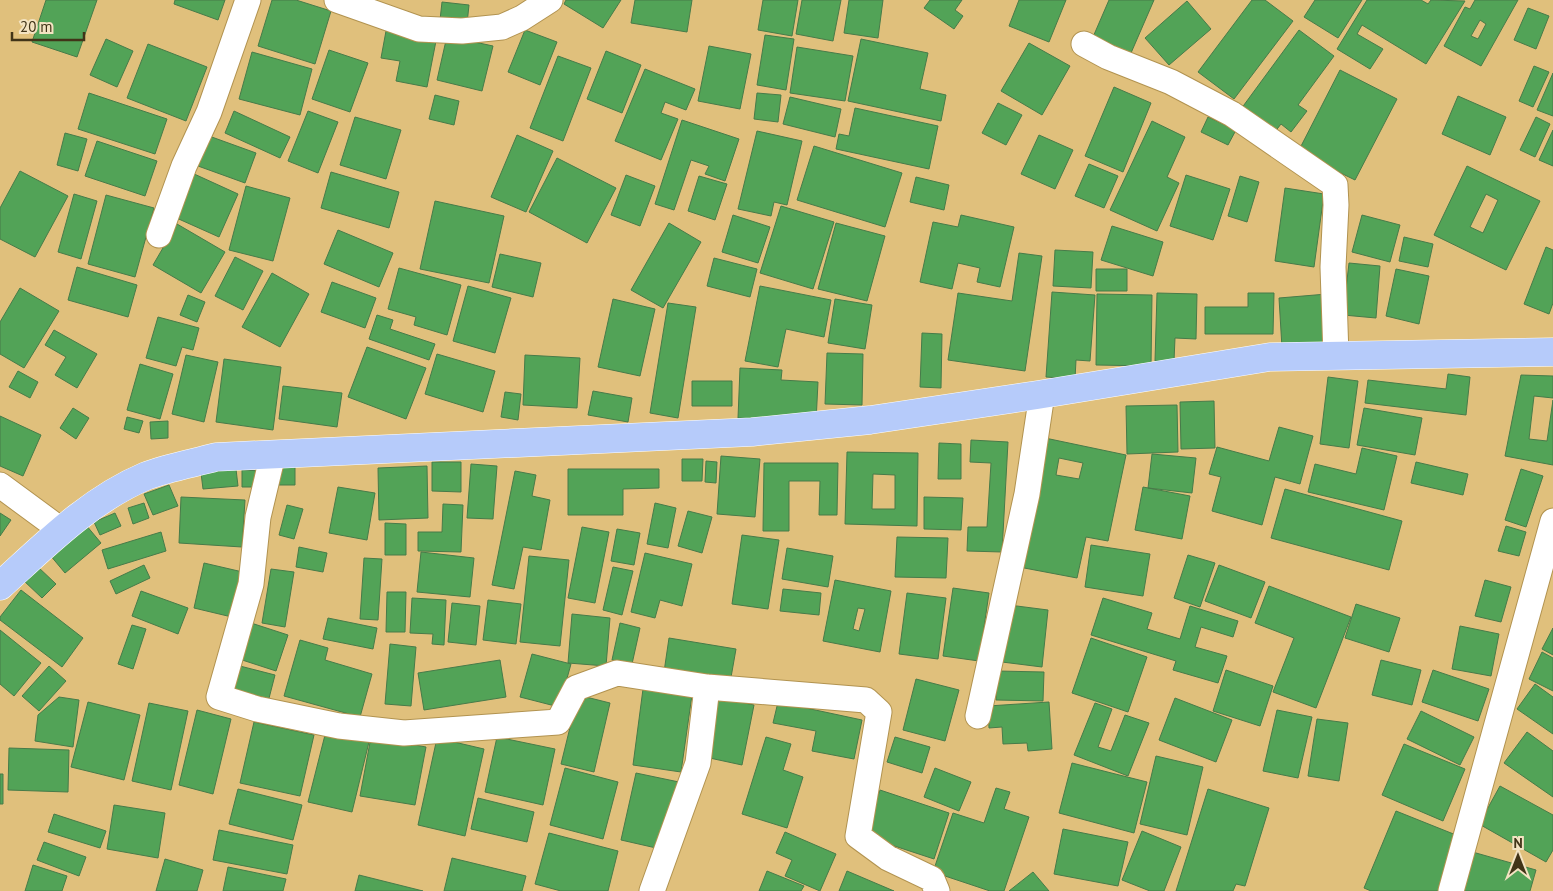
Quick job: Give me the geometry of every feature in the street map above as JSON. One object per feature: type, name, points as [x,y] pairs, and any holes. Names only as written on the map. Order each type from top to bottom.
[{"type":"main road","points":[[0,586],[61,530],[94,504],[147,476],[216,457],[752,432],[870,420],[1270,357],[1553,352]]},
{"type":"street","points":[[158,235],[184,166],[209,112],[248,0]]},
{"type":"street","points":[[338,0],[419,29],[462,31],[502,27],[522,18],[550,0]]},
{"type":"street","points":[[1084,44],[1108,58],[1171,82],[1232,114],[1336,185],[1333,267],[1336,356]]},
{"type":"street","points":[[978,716],[1027,494],[1042,394]]},
{"type":"street","points":[[273,454],[258,517],[251,584],[219,697],[257,710],[339,726],[404,733],[558,722],[576,688],[617,673],[708,688],[866,700],[879,712],[858,836],[888,858],[932,879],[936,891]]},
{"type":"street","points":[[0,485],[61,530]]},
{"type":"street","points":[[1451,891],[1553,521]]},
{"type":"street","points":[[652,891],[698,762],[708,688]]},
{"type":"building","points":[[46,0],[97,0],[77,57],[32,42]]},
{"type":"building","points":[[175,0],[225,0],[218,20],[174,4]]},
{"type":"building","points":[[272,0],[296,0],[331,11],[315,64],[258,46]]},
{"type":"building","points":[[566,0],[621,0],[603,28],[564,4]]},
{"type":"building","points":[[635,0],[692,0],[687,32],[631,23]]},
{"type":"building","points":[[763,0],[798,0],[792,36],[758,30]]},
{"type":"building","points":[[802,0],[841,0],[833,41],[796,34]]},
{"type":"building","points":[[849,0],[883,0],[878,38],[844,33]]},
{"type":"building","points":[[930,0],[962,0],[955,10],[963,16],[954,29],[924,8]]},
{"type":"building","points":[[1019,0],[1066,0],[1049,42],[1009,26]]},
{"type":"building","points":[[1109,0],[1154,0],[1131,53],[1093,37]]},
{"type":"building","points":[[1252,0],[1265,0],[1293,21],[1234,99],[1198,72]]},
{"type":"building","points":[[1315,0],[1362,0],[1338,38],[1304,17]]},
{"type":"building","points":[[1367,0],[1421,0],[1428,4],[1431,0],[1465,1],[1426,64],[1362,25],[1357,34],[1383,49],[1370,69],[1337,49]]},
{"type":"building","points":[[1475,0],[1518,0],[1481,66],[1444,46],[1465,7],[1470,9]],"holes":[[[1480,20],[1486,24],[1478,39],[1471,36]]]},
{"type":"building","points":[[1187,1],[1211,29],[1169,65],[1145,38]]},
{"type":"building","points":[[442,2],[469,5],[467,24],[440,20]]},
{"type":"building","points":[[1528,8],[1549,16],[1536,49],[1514,40]]},
{"type":"building","points":[[525,30],[557,42],[540,85],[508,72]]},
{"type":"building","points":[[1299,30],[1334,56],[1298,105],[1307,111],[1291,132],[1281,124],[1274,133],[1241,109]]},
{"type":"building","points":[[386,31],[436,41],[427,87],[396,81],[400,61],[381,58]]},
{"type":"building","points":[[765,35],[794,39],[786,90],[757,85]]},
{"type":"building","points":[[447,36],[493,46],[482,91],[437,80]]},
{"type":"building","points":[[106,39],[133,51],[117,87],[90,75]]},
{"type":"building","points":[[861,39],[928,53],[920,89],[946,95],[941,121],[848,101]]},
{"type":"building","points":[[1029,43],[1070,66],[1042,115],[1001,91]]},
{"type":"building","points":[[148,44],[207,67],[186,121],[127,98]]},
{"type":"building","points":[[709,46],[751,54],[740,109],[698,101]]},
{"type":"building","points":[[797,47],[853,56],[845,101],[790,93]]},
{"type":"building","points":[[329,50],[368,63],[350,112],[312,99]]},
{"type":"building","points":[[606,51],[641,65],[622,113],[587,99]]},
{"type":"building","points":[[252,52],[312,69],[300,115],[239,99]]},
{"type":"building","points":[[558,56],[591,68],[563,141],[530,128]]},
{"type":"building","points":[[1534,66],[1549,72],[1533,107],[1519,101]]},
{"type":"building","points":[[645,69],[695,89],[686,110],[665,102],[661,113],[678,119],[661,160],[615,141]]},
{"type":"building","points":[[1340,70],[1397,99],[1355,180],[1298,152]]},
{"type":"building","points":[[1553,73],[1553,116],[1537,110]]},
{"type":"building","points":[[1114,87],[1151,103],[1123,172],[1085,156]]},
{"type":"building","points":[[89,93],[167,119],[155,154],[78,129]]},
{"type":"building","points":[[757,93],[781,95],[778,122],[754,119]]},
{"type":"building","points":[[435,95],[459,101],[454,125],[429,119]]},
{"type":"building","points":[[1458,96],[1506,117],[1490,155],[1442,134]]},
{"type":"building","points":[[790,97],[841,109],[835,137],[783,124]]},
{"type":"building","points":[[998,103],[1022,115],[1006,145],[982,133]]},
{"type":"building","points":[[855,108],[938,126],[929,169],[836,149],[839,134],[849,136]]},
{"type":"building","points":[[234,111],[290,137],[280,158],[225,133]]},
{"type":"building","points":[[308,111],[338,122],[318,173],[288,161]]},
{"type":"building","points":[[355,117],[401,130],[386,179],[340,165]]},
{"type":"building","points":[[1208,117],[1236,130],[1228,145],[1201,132]]},
{"type":"building","points":[[1536,117],[1550,124],[1535,157],[1520,150]]},
{"type":"building","points":[[682,120],[739,139],[725,181],[705,174],[709,166],[691,160],[674,210],[655,204]]},
{"type":"building","points":[[1152,121],[1185,137],[1167,177],[1179,183],[1157,231],[1110,210]]},
{"type":"building","points":[[1553,130],[1553,166],[1539,160]]},
{"type":"building","points":[[757,131],[802,141],[787,205],[774,202],[771,216],[738,209]]},
{"type":"building","points":[[65,133],[87,139],[78,171],[57,165]]},
{"type":"building","points":[[517,135],[553,151],[526,212],[491,197]]},
{"type":"building","points":[[1039,135],[1073,150],[1055,189],[1021,174]]},
{"type":"building","points":[[209,136],[256,153],[245,183],[198,166]]},
{"type":"building","points":[[97,141],[157,161],[145,196],[85,176]]},
{"type":"building","points":[[814,146],[902,173],[885,227],[797,200]]},
{"type":"building","points":[[557,158],[616,188],[587,243],[529,212]]},
{"type":"building","points":[[1089,164],[1118,176],[1104,208],[1075,196]]},
{"type":"building","points":[[1467,166],[1540,201],[1506,270],[1434,235]],"holes":[[[1486,194],[1498,200],[1483,233],[1470,227]]]},
{"type":"building","points":[[20,171],[68,196],[35,257],[0,239],[0,208]]},
{"type":"building","points":[[331,172],[399,192],[389,228],[321,208]]},
{"type":"building","points":[[192,173],[238,194],[219,237],[172,216]]},
{"type":"building","points":[[626,175],[655,186],[640,226],[611,215]]},
{"type":"building","points":[[1186,175],[1230,189],[1213,240],[1170,226]]},
{"type":"building","points":[[699,176],[727,184],[715,220],[688,211]]},
{"type":"building","points":[[1240,176],[1259,182],[1247,222],[1228,216]]},
{"type":"building","points":[[916,177],[949,185],[944,210],[910,202]]},
{"type":"building","points":[[246,186],[290,198],[273,261],[229,250]]},
{"type":"building","points":[[1285,188],[1324,194],[1314,267],[1275,261]]},
{"type":"building","points":[[74,194],[97,201],[81,259],[58,252]]},
{"type":"building","points":[[106,195],[154,208],[135,277],[88,264]]},
{"type":"building","points":[[435,201],[504,216],[489,283],[420,269]]},
{"type":"building","points":[[781,206],[834,222],[813,289],[760,273]]},
{"type":"building","points":[[733,215],[770,227],[758,263],[722,252]]},
{"type":"building","points":[[961,215],[1014,227],[1000,287],[977,282],[980,268],[958,263],[952,289],[920,282],[933,222],[958,227]]},
{"type":"building","points":[[1362,215],[1400,225],[1390,262],[1352,252]]},
{"type":"building","points":[[669,223],[701,242],[663,308],[631,290]]},
{"type":"building","points":[[836,223],[885,236],[867,301],[818,289]]},
{"type":"building","points":[[177,224],[225,252],[201,293],[153,265]]},
{"type":"building","points":[[1112,226],[1163,242],[1153,276],[1101,260]]},
{"type":"building","points":[[338,230],[393,253],[379,287],[324,264]]},
{"type":"building","points":[[1404,237],[1433,244],[1428,267],[1399,261]]},
{"type":"building","points":[[1546,247],[1553,250],[1553,303],[1549,314],[1524,304]]},
{"type":"building","points":[[1055,250],[1093,252],[1091,288],[1053,286]]},
{"type":"building","points":[[1019,253],[1042,256],[1025,371],[948,360],[958,293],[1012,301]]},
{"type":"building","points":[[500,254],[541,263],[533,297],[492,287]]},
{"type":"building","points":[[235,257],[263,271],[243,310],[215,296]]},
{"type":"building","points":[[714,258],[757,269],[750,297],[707,286]]},
{"type":"building","points":[[1349,263],[1380,266],[1376,318],[1343,315]]},
{"type":"building","points":[[77,267],[137,285],[128,317],[68,300]]},
{"type":"building","points":[[399,268],[461,285],[447,335],[414,325],[416,317],[388,309]]},
{"type":"building","points":[[1096,269],[1127,269],[1127,291],[1096,291]]},
{"type":"building","points":[[1396,269],[1429,276],[1419,324],[1386,316]]},
{"type":"building","points":[[272,273],[309,294],[280,347],[242,327]]},
{"type":"building","points":[[332,282],[376,298],[365,328],[321,312]]},
{"type":"building","points":[[468,286],[511,298],[495,353],[453,341]]},
{"type":"building","points":[[760,286],[831,300],[824,337],[786,329],[778,367],[745,361]]},
{"type":"building","points":[[20,288],[59,311],[24,368],[0,354],[0,322]]},
{"type":"building","points":[[1052,292],[1095,295],[1090,361],[1076,360],[1075,379],[1046,377]]},
{"type":"building","points":[[1157,293],[1197,294],[1196,339],[1175,338],[1174,361],[1155,361]]},
{"type":"building","points":[[1248,293],[1274,293],[1273,334],[1205,334],[1205,307],[1248,307]]},
{"type":"building","points":[[1097,294],[1152,295],[1151,366],[1096,365]]},
{"type":"building","points":[[1327,294],[1331,344],[1282,348],[1279,298]]},
{"type":"building","points":[[188,295],[205,302],[197,322],[180,315]]},
{"type":"building","points":[[613,299],[655,309],[640,376],[598,367]]},
{"type":"building","points":[[835,299],[872,305],[865,349],[828,343]]},
{"type":"building","points":[[668,303],[696,307],[678,418],[650,413]]},
{"type":"building","points":[[377,315],[393,320],[390,329],[435,344],[429,360],[369,339]]},
{"type":"building","points":[[158,317],[199,328],[193,350],[182,347],[176,366],[146,358]]},
{"type":"building","points":[[54,330],[97,354],[77,388],[55,375],[66,357],[45,345]]},
{"type":"building","points":[[922,333],[942,334],[941,388],[920,387]]},
{"type":"building","points":[[367,347],[426,368],[406,419],[348,397]]},
{"type":"building","points":[[827,353],[863,354],[862,405],[825,404]]},
{"type":"building","points":[[437,354],[495,371],[483,412],[425,394]]},
{"type":"building","points":[[186,355],[218,362],[204,422],[172,414]]},
{"type":"building","points":[[525,355],[580,358],[577,408],[523,405]]},
{"type":"building","points":[[224,359],[281,367],[273,430],[216,422]]},
{"type":"building","points":[[140,364],[173,374],[160,419],[127,410]]},
{"type":"building","points":[[740,368],[782,370],[781,380],[818,382],[816,422],[738,418]]},
{"type":"building","points":[[18,371],[38,382],[30,398],[9,387]]},
{"type":"building","points":[[1448,374],[1470,377],[1466,415],[1365,403],[1368,380],[1446,389]]},
{"type":"building","points":[[1521,375],[1553,376],[1553,398],[1534,396],[1529,439],[1547,441],[1553,400],[1553,465],[1505,456]]},
{"type":"building","points":[[1328,377],[1358,381],[1349,448],[1320,444]]},
{"type":"building","points":[[692,381],[732,381],[732,406],[692,406]]},
{"type":"building","points":[[283,386],[342,393],[337,427],[279,419]]},
{"type":"building","points":[[593,391],[632,398],[628,422],[588,415]]},
{"type":"building","points":[[505,392],[521,394],[518,420],[501,417]]},
{"type":"building","points":[[1214,401],[1215,448],[1181,449],[1180,402]]},
{"type":"building","points":[[1177,405],[1178,452],[1127,454],[1126,406]]},
{"type":"building","points":[[73,408],[89,418],[76,439],[60,428]]},
{"type":"building","points":[[1364,408],[1422,418],[1415,455],[1357,445]]},
{"type":"building","points":[[0,416],[41,435],[23,476],[0,466]]},
{"type":"building","points":[[127,417],[143,421],[139,433],[124,429]]},
{"type":"building","points":[[168,421],[168,438],[151,439],[150,422]]},
{"type":"building","points":[[1279,427],[1313,436],[1300,484],[1275,477],[1262,525],[1212,511],[1221,477],[1209,474],[1217,447],[1269,461]]},
{"type":"building","points":[[1045,438],[1126,455],[1108,541],[1086,537],[1077,578],[1019,567]],"holes":[[[1059,458],[1083,463],[1079,479],[1056,475]]]},
{"type":"building","points":[[971,440],[1008,442],[1002,552],[967,551],[968,527],[987,527],[991,463],[970,462]]},
{"type":"building","points":[[939,443],[961,444],[961,479],[938,479]]},
{"type":"building","points":[[1362,448],[1397,456],[1384,510],[1308,492],[1315,464],[1356,474]]},
{"type":"building","points":[[847,452],[918,453],[917,526],[845,524]],"holes":[[[873,474],[895,475],[895,509],[872,509]]]},
{"type":"building","points":[[1152,454],[1196,458],[1192,493],[1148,488]]},
{"type":"building","points":[[721,456],[760,459],[755,517],[717,514]]},
{"type":"building","points":[[682,459],[703,459],[702,481],[682,481]]},
{"type":"building","points":[[706,461],[717,462],[716,483],[705,482]]},
{"type":"building","points":[[432,462],[461,462],[461,492],[432,491]]},
{"type":"building","points":[[1416,462],[1468,474],[1463,495],[1411,483]]},
{"type":"building","points":[[764,463],[838,463],[837,515],[819,515],[820,481],[789,481],[789,531],[763,531]]},
{"type":"building","points":[[471,464],[497,466],[493,519],[467,518]]},
{"type":"building","points":[[275,466],[295,466],[295,485],[275,485]]},
{"type":"building","points":[[427,466],[428,518],[379,520],[378,468]]},
{"type":"building","points":[[236,469],[238,486],[203,489],[201,473]]},
{"type":"building","points":[[568,469],[659,469],[659,488],[623,489],[623,515],[568,515]]},
{"type":"building","points":[[1521,469],[1543,476],[1526,527],[1505,520]]},
{"type":"building","points":[[242,470],[263,471],[263,487],[242,487]]},
{"type":"building","points":[[515,471],[536,475],[532,496],[550,500],[541,550],[523,547],[514,589],[492,585]]},
{"type":"building","points":[[169,485],[178,506],[153,515],[144,494]]},
{"type":"building","points":[[338,487],[375,493],[367,540],[329,533]]},
{"type":"building","points":[[1143,487],[1190,496],[1182,539],[1135,530]]},
{"type":"building","points":[[1285,489],[1402,521],[1389,570],[1271,538]]},
{"type":"building","points":[[181,497],[245,500],[242,547],[179,543]]},
{"type":"building","points":[[924,497],[963,498],[961,530],[924,529]]},
{"type":"building","points":[[144,503],[149,518],[133,524],[128,508]]},
{"type":"building","points":[[655,503],[676,508],[668,548],[647,544]]},
{"type":"building","points":[[443,504],[463,505],[461,552],[418,551],[418,532],[442,532]]},
{"type":"building","points":[[287,505],[303,509],[294,539],[279,535]]},
{"type":"building","points":[[688,511],[712,517],[702,553],[678,546]]},
{"type":"building","points":[[0,513],[11,520],[0,536]]},
{"type":"building","points":[[115,513],[121,526],[100,535],[94,522]]},
{"type":"building","points":[[385,523],[406,524],[406,555],[385,555]]},
{"type":"building","points":[[86,525],[101,543],[65,573],[50,555]]},
{"type":"building","points":[[1506,526],[1526,532],[1519,556],[1498,551]]},
{"type":"building","points":[[582,527],[609,532],[595,603],[568,598]]},
{"type":"building","points":[[617,529],[640,533],[634,565],[611,561]]},
{"type":"building","points":[[161,532],[166,551],[108,569],[102,550]]},
{"type":"building","points":[[742,535],[779,540],[768,609],[732,604]]},
{"type":"building","points":[[897,537],[948,538],[946,578],[895,577]]},
{"type":"building","points":[[1091,545],[1150,554],[1143,596],[1085,587]]},
{"type":"building","points":[[299,547],[327,553],[323,572],[296,567]]},
{"type":"building","points":[[787,548],[833,556],[828,587],[782,579]]},
{"type":"building","points":[[421,552],[474,558],[470,597],[417,592]]},
{"type":"building","points":[[645,553],[692,564],[682,606],[660,600],[655,618],[631,612]]},
{"type":"building","points":[[1188,555],[1215,563],[1200,607],[1174,598]]},
{"type":"building","points":[[529,556],[569,560],[560,646],[520,642]]},
{"type":"building","points":[[364,558],[382,559],[378,620],[360,619]]},
{"type":"building","points":[[204,563],[247,573],[236,618],[194,608]]},
{"type":"building","points":[[144,565],[150,578],[116,594],[110,581]]},
{"type":"building","points":[[1219,565],[1265,582],[1251,618],[1205,601]]},
{"type":"building","points":[[37,566],[56,584],[42,598],[23,580]]},
{"type":"building","points":[[613,567],[633,571],[622,615],[603,610]]},
{"type":"building","points":[[271,569],[294,572],[285,627],[262,623]]},
{"type":"building","points":[[835,580],[891,591],[880,652],[823,641]],"holes":[[[858,608],[865,609],[859,631],[853,629]]]},
{"type":"building","points":[[1485,580],[1511,587],[1501,622],[1475,616]]},
{"type":"building","points":[[1269,586],[1351,617],[1316,708],[1273,692],[1294,638],[1255,623]]},
{"type":"building","points":[[953,588],[989,593],[979,661],[943,656]]},
{"type":"building","points":[[783,589],[821,593],[819,615],[780,611]]},
{"type":"building","points":[[21,590],[83,638],[62,667],[0,620],[0,617]]},
{"type":"building","points":[[141,591],[188,608],[178,634],[132,616]]},
{"type":"building","points":[[387,592],[406,592],[405,632],[386,632]]},
{"type":"building","points":[[907,593],[946,598],[938,659],[899,654]]},
{"type":"building","points":[[412,598],[446,600],[444,645],[432,644],[433,634],[410,633]]},
{"type":"building","points":[[1103,598],[1152,613],[1147,629],[1180,639],[1190,606],[1238,621],[1233,637],[1201,627],[1195,647],[1227,656],[1218,683],[1173,670],[1176,661],[1091,635]]},
{"type":"building","points":[[488,600],[521,604],[516,644],[483,640]]},
{"type":"building","points":[[452,603],[480,606],[476,645],[448,642]]},
{"type":"building","points":[[1356,604],[1400,618],[1389,652],[1345,638]]},
{"type":"building","points":[[1009,605],[1048,610],[1042,667],[1002,662]]},
{"type":"building","points":[[572,614],[610,618],[606,666],[568,663]]},
{"type":"building","points":[[328,618],[377,628],[373,649],[323,639]]},
{"type":"building","points":[[248,622],[288,635],[276,671],[236,658]]},
{"type":"building","points":[[620,623],[640,628],[632,664],[612,660]]},
{"type":"building","points":[[132,625],[146,629],[133,669],[118,664]]},
{"type":"building","points":[[1460,626],[1499,634],[1491,676],[1452,669]]},
{"type":"building","points":[[1553,628],[1553,655],[1542,649]]},
{"type":"building","points":[[0,630],[41,663],[14,696],[0,684]]},
{"type":"building","points":[[669,638],[736,649],[730,683],[664,672]]},
{"type":"building","points":[[1091,638],[1147,657],[1128,712],[1072,693]]},
{"type":"building","points":[[300,640],[328,648],[325,660],[372,674],[360,717],[284,696]]},
{"type":"building","points":[[390,644],[416,647],[411,706],[385,704]]},
{"type":"building","points":[[1542,652],[1553,658],[1553,691],[1529,679]]},
{"type":"building","points":[[532,654],[571,664],[559,707],[520,697]]},
{"type":"building","points":[[500,660],[506,697],[424,710],[418,673]]},
{"type":"building","points":[[1381,660],[1421,670],[1412,705],[1372,695]]},
{"type":"building","points":[[236,665],[275,675],[267,706],[227,696]]},
{"type":"building","points":[[49,666],[66,681],[39,711],[22,696]]},
{"type":"building","points":[[1226,670],[1273,686],[1260,726],[1213,711]]},
{"type":"building","points":[[1433,670],[1489,689],[1478,721],[1422,702]]},
{"type":"building","points":[[997,671],[1044,672],[1043,701],[996,700]]},
{"type":"building","points":[[916,679],[959,690],[945,741],[903,730]]},
{"type":"building","points":[[1535,684],[1553,697],[1553,734],[1517,709]]},
{"type":"building","points":[[643,689],[692,695],[681,772],[633,765]]},
{"type":"building","points":[[578,695],[610,703],[594,772],[561,764]]},
{"type":"building","points":[[59,697],[79,700],[73,747],[35,741],[38,715]]},
{"type":"building","points":[[717,697],[754,705],[742,765],[705,757]]},
{"type":"building","points":[[1175,698],[1232,720],[1216,762],[1159,740]]},
{"type":"building","points":[[88,702],[140,715],[124,780],[71,767]]},
{"type":"building","points":[[778,702],[862,720],[854,759],[812,751],[816,731],[773,723]]},
{"type":"building","points":[[1049,702],[1052,749],[1028,751],[1027,743],[1003,744],[1002,727],[989,728],[988,706]]},
{"type":"building","points":[[149,703],[188,711],[171,790],[132,781]]},
{"type":"building","points":[[1095,703],[1112,709],[1098,747],[1111,751],[1125,715],[1149,723],[1128,776],[1074,755]]},
{"type":"building","points":[[197,710],[231,719],[213,794],[179,785]]},
{"type":"building","points":[[1277,710],[1312,717],[1298,778],[1263,771]]},
{"type":"building","points":[[1421,711],[1474,737],[1460,765],[1407,739]]},
{"type":"building","points":[[1317,719],[1348,723],[1339,781],[1308,776]]},
{"type":"building","points":[[254,722],[314,735],[300,796],[240,783]]},
{"type":"building","points":[[326,731],[369,742],[352,812],[308,802]]},
{"type":"building","points":[[1527,732],[1553,751],[1553,797],[1504,763]]},
{"type":"building","points":[[371,737],[426,747],[415,805],[360,796]]},
{"type":"building","points":[[497,737],[555,749],[543,805],[485,792]]},
{"type":"building","points":[[766,737],[791,744],[783,770],[803,777],[787,828],[742,814]]},
{"type":"building","points":[[895,737],[930,747],[922,773],[887,762]]},
{"type":"building","points":[[437,738],[484,749],[465,836],[418,825]]},
{"type":"building","points":[[1404,744],[1465,769],[1443,821],[1382,795]]},
{"type":"building","points":[[9,748],[69,750],[68,792],[8,790]]},
{"type":"building","points":[[1156,756],[1203,767],[1187,835],[1140,824]]},
{"type":"building","points":[[1072,763],[1147,782],[1134,833],[1059,813]]},
{"type":"building","points":[[565,768],[618,782],[603,839],[550,825]]},
{"type":"building","points":[[935,768],[971,782],[959,811],[924,797]]},
{"type":"building","points":[[636,773],[679,782],[665,850],[621,840]]},
{"type":"building","points":[[0,774],[3,774],[3,804],[0,804]]},
{"type":"building","points":[[1500,786],[1553,815],[1553,850],[1546,862],[1479,824]]},
{"type":"building","points":[[996,788],[1010,792],[1004,809],[1029,817],[1004,891],[990,891],[933,872],[953,813],[984,823]]},
{"type":"building","points":[[238,789],[302,805],[293,840],[229,824]]},
{"type":"building","points":[[1208,789],[1269,808],[1245,886],[1236,884],[1233,891],[1176,891]]},
{"type":"building","points":[[880,790],[949,813],[934,859],[864,836]]},
{"type":"building","points":[[478,798],[534,812],[527,842],[471,829]]},
{"type":"building","points":[[114,805],[165,813],[158,858],[107,849]]},
{"type":"building","points":[[1396,811],[1461,837],[1439,891],[1371,891],[1364,888]]},
{"type":"building","points":[[54,814],[106,831],[100,848],[48,832]]},
{"type":"building","points":[[1063,829],[1128,842],[1118,886],[1054,874]]},
{"type":"building","points":[[219,830],[293,845],[287,874],[213,860]]},
{"type":"building","points":[[1142,831],[1181,847],[1164,891],[1150,891],[1122,880]]},
{"type":"building","points":[[785,832],[836,854],[820,891],[785,876],[792,860],[776,853]]},
{"type":"building","points":[[549,833],[618,851],[608,891],[561,891],[535,884]]},
{"type":"building","points":[[44,842],[86,857],[79,876],[37,860]]},
{"type":"building","points":[[1469,851],[1536,870],[1530,891],[1457,891]]},
{"type":"building","points":[[452,858],[526,876],[522,891],[444,891]]},
{"type":"building","points":[[165,859],[203,870],[197,891],[156,891]]},
{"type":"building","points":[[33,865],[67,876],[62,891],[25,891]]},
{"type":"building","points":[[228,867],[286,879],[283,891],[223,891]]},
{"type":"building","points":[[767,871],[804,886],[801,891],[759,891]]},
{"type":"building","points":[[847,871],[894,891],[839,891]]},
{"type":"building","points":[[1033,872],[1049,891],[1009,891]]},
{"type":"building","points":[[359,875],[423,891],[355,891]]}]
